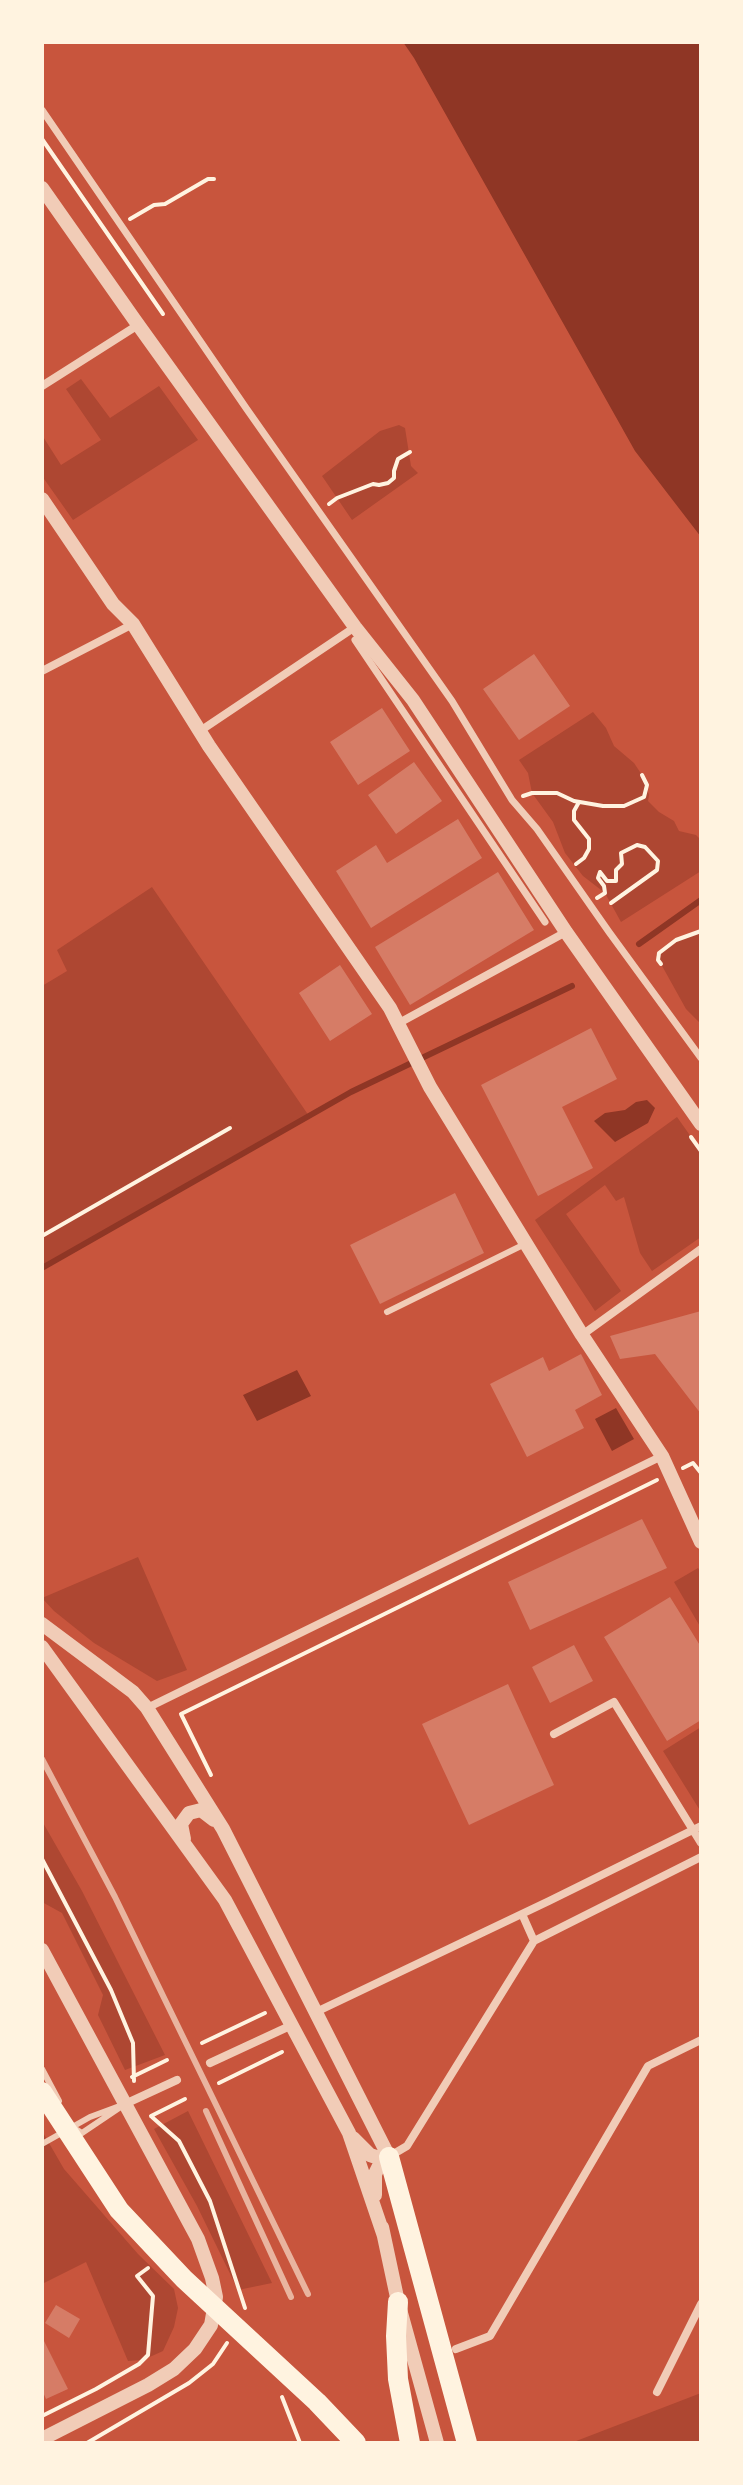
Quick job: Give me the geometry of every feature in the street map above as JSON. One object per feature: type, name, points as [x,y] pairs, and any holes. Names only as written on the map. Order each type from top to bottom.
[{"type":"highway","points":[[42,2092],[119,2210],[184,2279],[311,2396],[356,2443]]},
{"type":"highway","points":[[389,2157],[467,2443]]},
{"type":"highway","points":[[398,2302],[398,2379],[410,2443]]},
{"type":"street","points":[[42,110],[452,701],[512,800],[537,829],[701,1058]]},
{"type":"street","points":[[42,188],[355,634],[545,922]]},
{"type":"street","points":[[42,386],[138,325]]},
{"type":"street","points":[[42,499],[113,604],[133,624],[200,731],[399,1023],[430,1087],[582,1335],[662,1456],[701,1542]]},
{"type":"street","points":[[42,671],[133,624]]},
{"type":"street","points":[[200,731],[355,634]]},
{"type":"street","points":[[355,634],[413,700],[566,932],[701,1124]]},
{"type":"street","points":[[399,1023],[566,932]]},
{"type":"street","points":[[582,1335],[701,1249]]},
{"type":"street","points":[[147,1708],[662,1456]]},
{"type":"street","points":[[42,1624],[133,1692],[147,1708],[223,1829],[389,2157]]},
{"type":"street","points":[[42,1647],[225,1900],[349,2133],[384,2236]]},
{"type":"street","points":[[554,1734],[614,1702],[698,1827],[701,1843]]},
{"type":"street","points":[[186,1846],[181,1824],[185,1815],[192,1811],[208,1813],[223,1829]]},
{"type":"street","points":[[316,2012],[698,1827]]},
{"type":"street","points":[[437,2443],[398,2302],[384,2236],[374,2187],[379,2166],[407,2146],[534,1941],[701,1857]]},
{"type":"street","points":[[522,1914],[534,1941]]},
{"type":"street","points":[[42,1950],[198,2239],[216,2297],[211,2325],[195,2349],[174,2369],[42,2439]]},
{"type":"street","points":[[210,2063],[292,2025]]},
{"type":"street","points":[[456,2349],[490,2336],[648,2066],[701,2040]]},
{"type":"street","points":[[125,2104],[177,2080]]},
{"type":"street","points":[[349,2133],[370,2155],[389,2157]]},
{"type":"street","points":[[657,2392],[701,2304]]},
{"type":"lane","points":[[387,1312],[527,1243]]},
{"type":"lane","points":[[42,2069],[79,2133],[125,2104]]},
{"type":"lane","points":[[42,2144],[73,2127]]},
{"type":"path","points":[[122,225],[154,205],[165,204],[208,179],[214,179]]},
{"type":"path","points":[[315,506],[328,504],[373,484],[388,483],[394,478],[398,459],[410,452]]},
{"type":"path","points":[[532,793],[557,793],[579,802],[603,806],[630,805],[644,797],[646,792],[647,785],[642,775]]},
{"type":"path","points":[[575,865],[589,849],[589,839],[574,820],[574,811],[579,802]]},
{"type":"path","points":[[589,904],[605,893],[598,878],[600,872],[607,881],[616,881],[616,870],[622,864],[621,853],[637,845],[645,847],[658,861],[657,870],[611,903]]},
{"type":"path","points":[[661,964],[659,953],[676,940],[701,931]]},
{"type":"path","points":[[42,1236],[230,1128]]},
{"type":"path","points":[[693,1463],[701,1473]]},
{"type":"path","points":[[215,1783],[181,1714],[669,1474]]},
{"type":"path","points":[[42,1859],[111,1990],[133,2043],[132,2077],[141,2097],[151,2116],[179,2141],[210,2201],[246,2309]]},
{"type":"path","points":[[202,2043],[265,2013]]},
{"type":"path","points":[[219,2083],[282,2052]]},
{"type":"path","points":[[132,2077],[167,2060]]},
{"type":"path","points":[[151,2116],[185,2099]]},
{"type":"path","points":[[42,2416],[96,2389],[139,2364],[148,2355],[153,2296],[137,2276],[151,2266]]},
{"type":"path","points":[[87,2443],[189,2383],[213,2364],[229,2341]]},
{"type":"path","points":[[277,2390],[300,2443]]},
{"type":"shaded area","points":[[403,42],[701,42],[701,537],[635,451]]},
{"type":"shaded area","points":[[81,379],[110,418],[159,386],[198,440],[73,520],[42,476],[42,435],[61,465],[101,440],[66,389]]},
{"type":"shaded area","points":[[399,425],[405,428],[411,466],[418,473],[352,520],[322,476],[380,431]]},
{"type":"shaded area","points":[[593,712],[606,728],[614,746],[634,763],[642,775],[648,801],[674,821],[679,831],[696,835],[701,840],[701,871],[621,922],[605,893],[583,876],[565,853],[553,822],[532,793],[528,773],[519,760]]},
{"type":"shaded area","points":[[152,887],[309,1116],[42,1268],[42,986],[67,971],[57,950]]},
{"type":"shaded area","points":[[701,931],[701,1024],[686,1009],[656,955],[676,940]]},
{"type":"shaded area","points":[[647,1100],[655,1108],[648,1123],[615,1142],[594,1121],[605,1113],[625,1110],[636,1102]]},
{"type":"shaded area","points":[[677,1117],[701,1151],[701,1237],[652,1271],[640,1253],[624,1197],[616,1201],[605,1185],[566,1214],[621,1291],[595,1311],[535,1220]]},
{"type":"shaded area","points":[[297,1370],[311,1396],[257,1421],[243,1395]]},
{"type":"shaded area","points":[[616,1408],[634,1439],[612,1451],[595,1419]]},
{"type":"shaded area","points":[[138,1557],[187,1670],[157,1681],[94,1643],[42,1598]]},
{"type":"shaded area","points":[[698,1568],[701,1572],[701,1628],[674,1582]]},
{"type":"shaded area","points":[[701,1727],[701,1812],[663,1751]]},
{"type":"shaded area","points":[[42,1821],[82,1891],[165,2055],[125,2070],[98,2015],[103,1995],[62,1913],[42,1902]]},
{"type":"shaded area","points":[[188,2111],[272,2283],[238,2290],[197,2206],[154,2129]]},
{"type":"shaded area","points":[[42,2131],[64,2169],[138,2254],[174,2289],[178,2308],[174,2327],[163,2351],[143,2360],[128,2361],[86,2262],[42,2284]]},
{"type":"shaded area","points":[[701,2393],[701,2443],[571,2443]]},
{"type":"building","points":[[534,654],[570,706],[519,740],[483,689]]},
{"type":"building","points":[[382,708],[410,751],[358,785],[330,742]]},
{"type":"building","points":[[414,762],[442,801],[396,834],[368,795]]},
{"type":"building","points":[[458,819],[482,858],[371,928],[336,871],[376,845],[387,863]]},
{"type":"building","points":[[498,872],[534,930],[410,1005],[375,947]]},
{"type":"building","points":[[340,965],[372,1014],[330,1041],[299,993]]},
{"type":"building","points":[[591,1028],[617,1079],[562,1107],[593,1168],[538,1196],[481,1085]]},
{"type":"building","points":[[455,1193],[484,1253],[380,1304],[350,1245]]},
{"type":"building","points":[[701,1311],[701,1414],[655,1354],[620,1359],[610,1336]]},
{"type":"building","points":[[581,1354],[602,1395],[575,1410],[584,1428],[527,1457],[490,1384],[543,1357],[549,1371]]},
{"type":"building","points":[[642,1519],[667,1568],[530,1630],[508,1582]]},
{"type":"building","points":[[670,1597],[701,1647],[701,1720],[667,1741],[604,1637]]},
{"type":"building","points":[[574,1645],[593,1681],[550,1703],[532,1667]]},
{"type":"building","points":[[508,1684],[554,1785],[469,1825],[422,1724]]},
{"type":"building","points":[[56,2305],[80,2319],[69,2338],[45,2323]]},
{"type":"building","points":[[42,2337],[68,2389],[46,2399],[42,2390]]},
{"type":"waterway","points":[[639,944],[701,900]]},
{"type":"waterway","points":[[42,1268],[351,1092],[572,986]]},
{"type":"railway","points":[[42,1759],[115,1897],[308,2294]]},
{"type":"railway","points":[[206,2111],[291,2297]]}]
